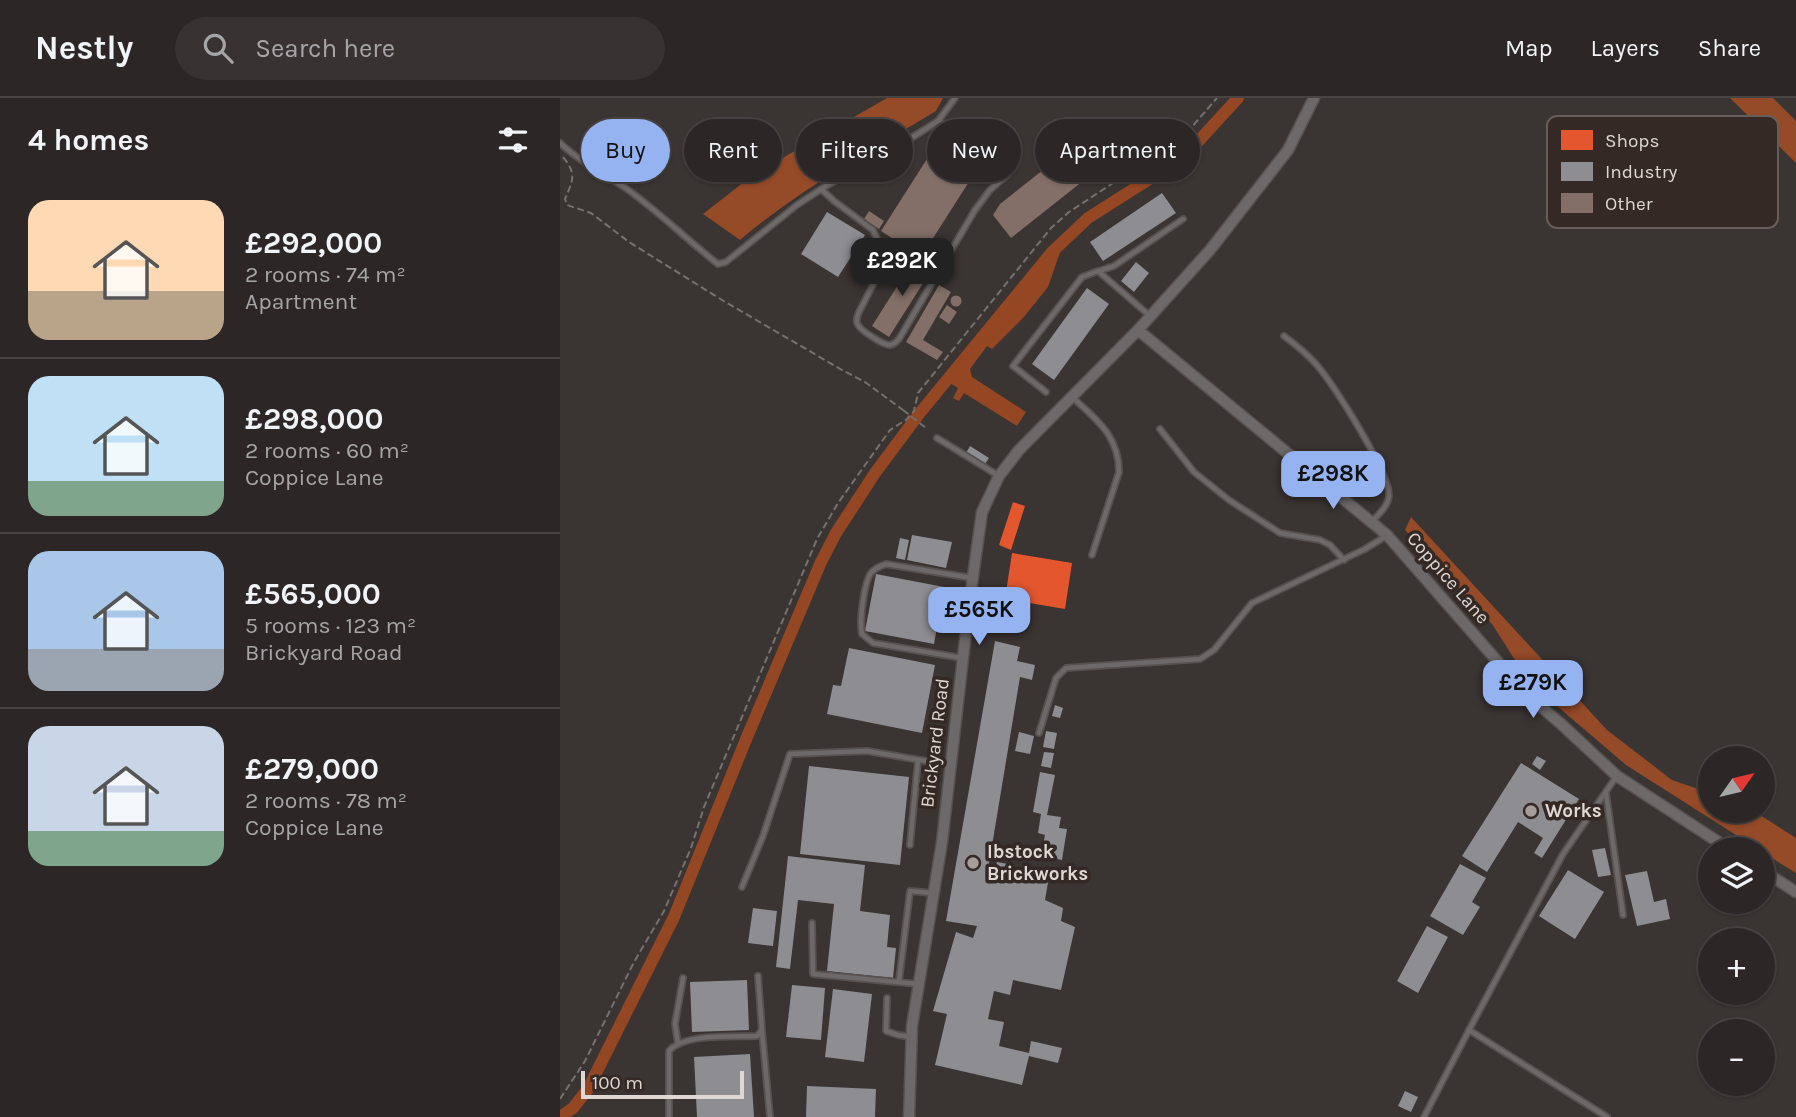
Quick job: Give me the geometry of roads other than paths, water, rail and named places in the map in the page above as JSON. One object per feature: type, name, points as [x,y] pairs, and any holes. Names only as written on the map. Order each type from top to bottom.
[{"type":"street","name":"Brickyard Road","points":[[909,1117],[912,1037],[982,512],[999,476],[1019,450],[1138,330],[1210,250],[1288,150],[1314,98]]},
{"type":"street","name":"Coppice Lane","points":[[1138,330],[1387,535],[1526,694],[1617,776],[1711,837]]},
{"type":"street","points":[[1775,878],[1796,892]]},
{"type":"lane","points":[[939,119],[955,98]]},
{"type":"lane","points":[[560,144],[624,187],[718,264],[726,262],[821,189],[927,127]]},
{"type":"lane","points":[[821,189],[873,230],[881,251],[881,269],[859,312],[857,324],[860,329],[886,345],[891,345],[899,339],[975,210],[999,182]]},
{"type":"lane","points":[[1046,392],[1013,366],[1082,277],[1114,266],[1183,219]]},
{"type":"lane","points":[[1098,271],[1150,316]]},
{"type":"lane","points":[[1284,336],[1304,351],[1328,380],[1377,461],[1389,492],[1388,502],[1371,522]]},
{"type":"lane","points":[[1072,397],[1101,423],[1113,441],[1119,460],[1119,472],[1092,555]]},
{"type":"lane","points":[[1160,429],[1194,472],[1228,500],[1280,533],[1320,540],[1330,545],[1344,560]]},
{"type":"lane","points":[[937,438],[999,476]]},
{"type":"lane","points":[[1039,733],[1056,678],[1066,668],[1200,659],[1214,649],[1252,603],[1366,550],[1387,535]]},
{"type":"lane","points":[[963,658],[873,643],[862,635],[860,622],[867,581],[871,574],[886,564],[972,579]]},
{"type":"lane","points":[[742,887],[763,836],[790,754],[867,751],[950,765]]},
{"type":"lane","points":[[911,845],[918,760]]},
{"type":"lane","points":[[1424,1117],[1563,854],[1617,776]]},
{"type":"lane","points":[[1605,792],[1623,915]]},
{"type":"lane","points":[[899,981],[909,891],[933,893]]},
{"type":"lane","points":[[812,923],[813,974],[919,984]]},
{"type":"lane","points":[[758,976],[770,1117]]},
{"type":"lane","points":[[678,1044],[675,1024],[683,978]]},
{"type":"lane","points":[[887,998],[886,1031],[912,1037]]},
{"type":"lane","points":[[669,1117],[669,1051],[689,1039],[757,1036],[762,1030]]},
{"type":"lane","points":[[1469,1030],[1606,1117]]},
{"type":"waterway","points":[[560,1117],[573,1108],[588,1089],[674,917],[821,562],[836,533],[875,473],[919,414],[1052,252],[1088,218],[1184,157],[1238,98]]},
{"type":"place","name":"Works","points":[[1531,811]]},
{"type":"place","name":"Ibstock Brickworks","points":[[973,863]]}]
